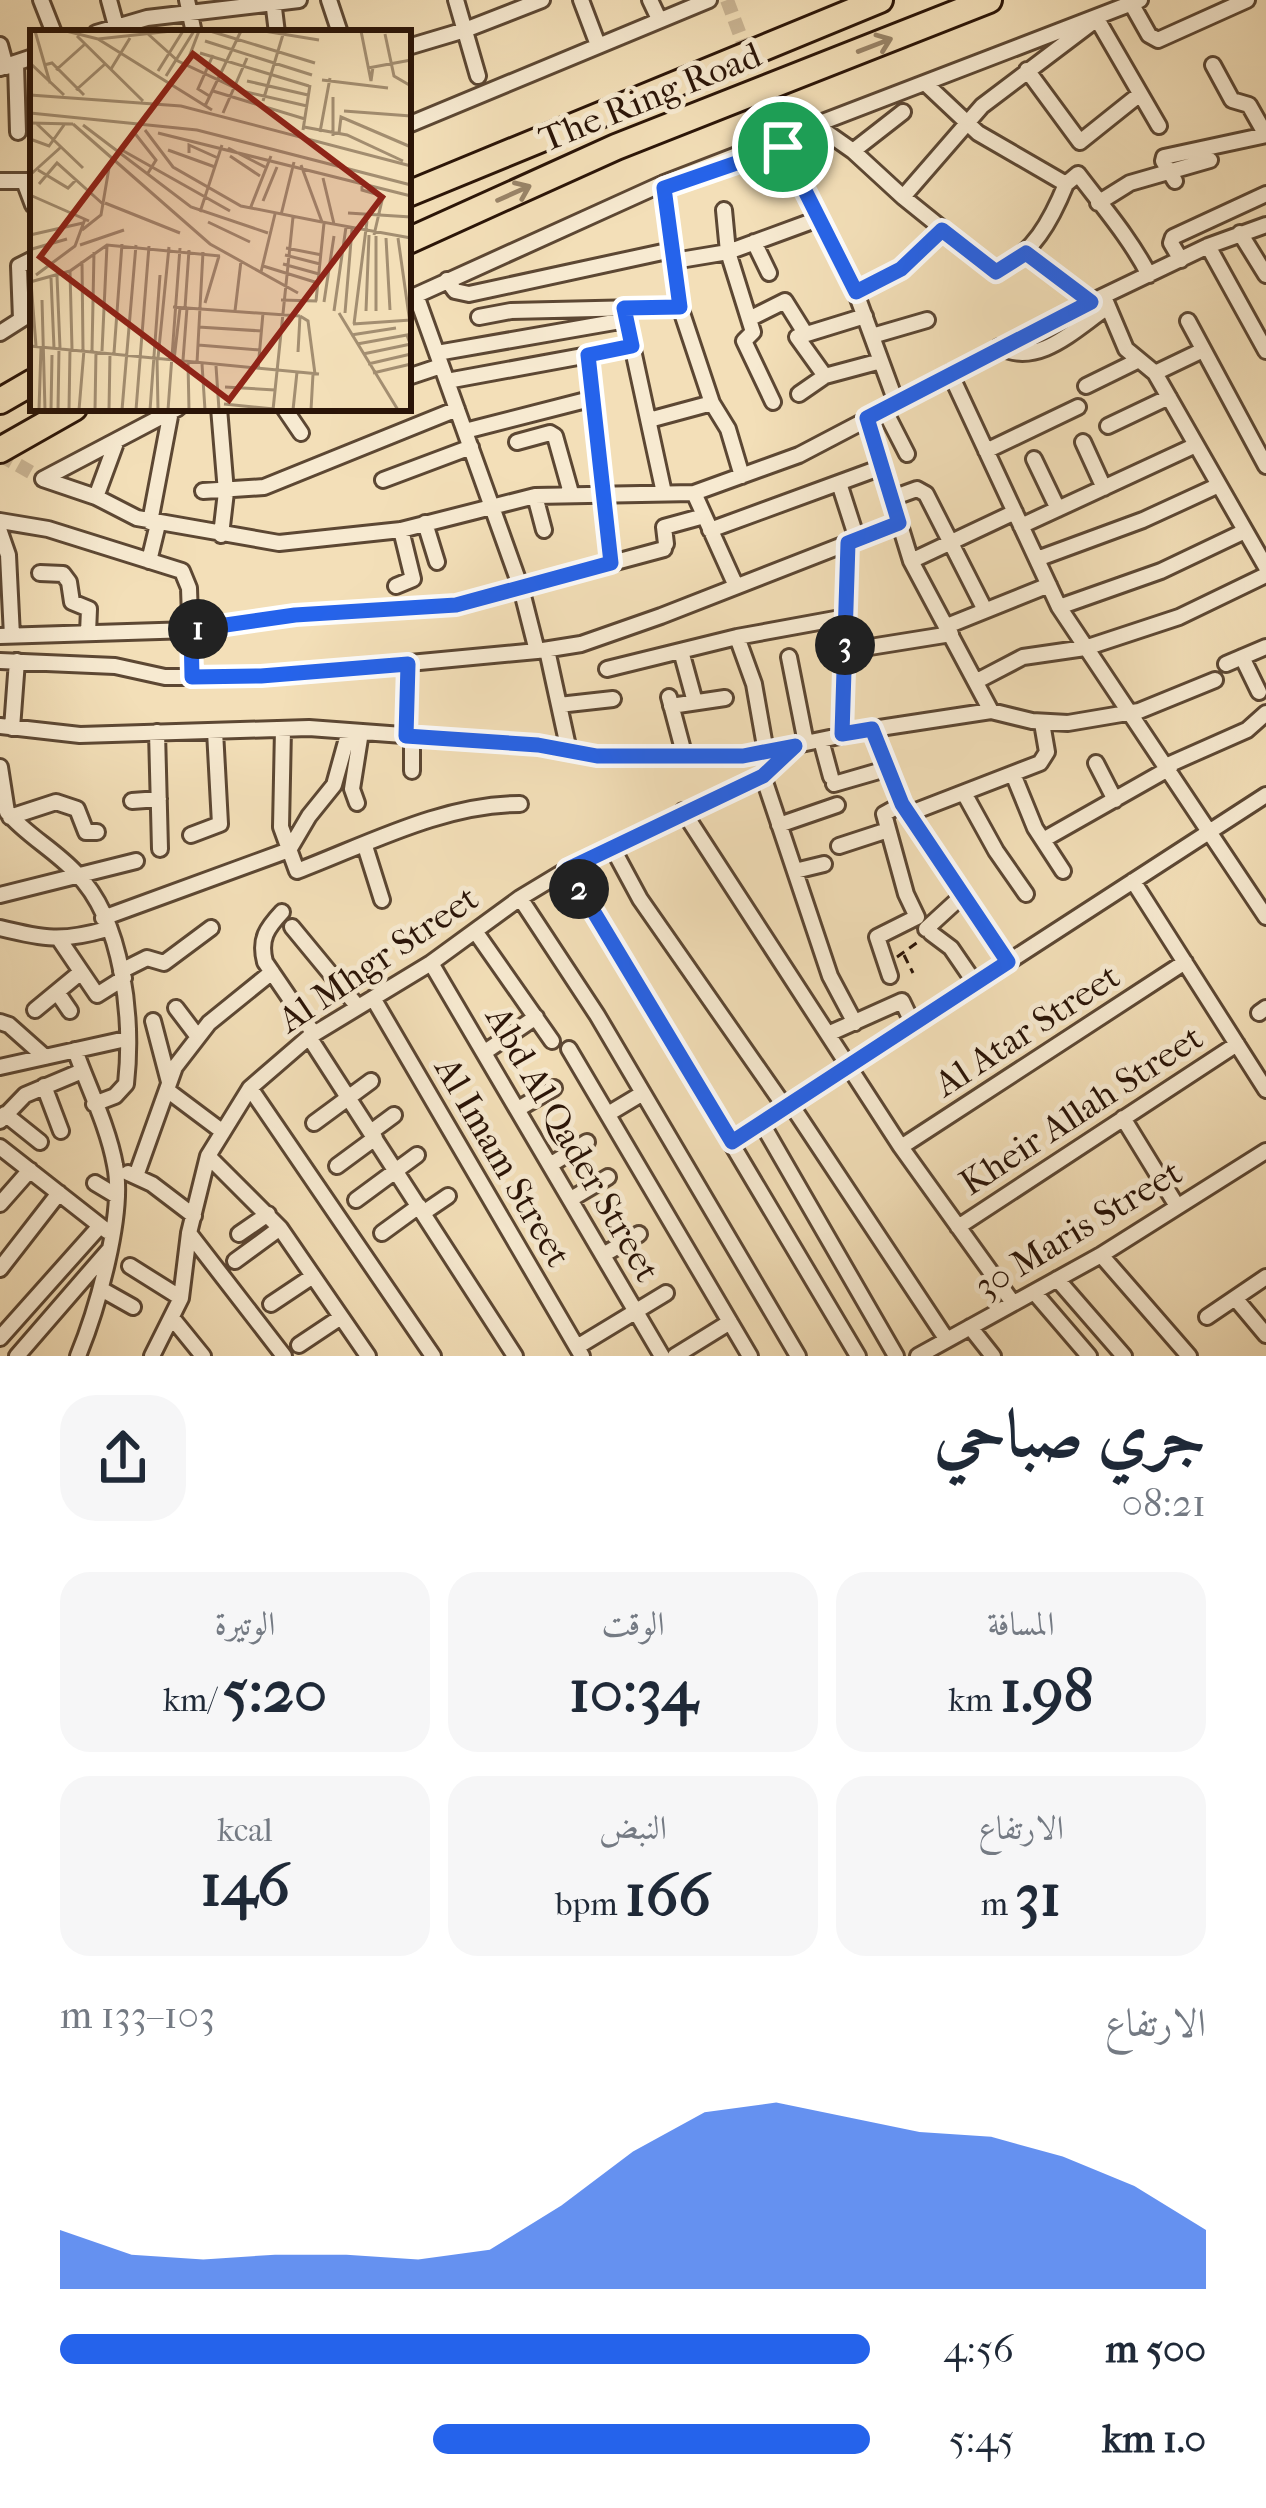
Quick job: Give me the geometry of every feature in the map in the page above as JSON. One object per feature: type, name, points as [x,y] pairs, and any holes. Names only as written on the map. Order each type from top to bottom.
[{"type":"highway","name":"The Ring Road","points":[[411,193],[880,0]]},
{"type":"highway","name":"The Ring Road","points":[[411,241],[616,147],[989,0]]},
{"type":"highway","points":[[0,401],[30,384]]},
{"type":"highway","points":[[0,450],[69,411]]},
{"type":"street","points":[[40,0],[53,30]]},
{"type":"street","points":[[109,0],[117,29],[188,6],[299,0]]},
{"type":"street","points":[[308,0],[331,0],[339,30]]},
{"type":"street","points":[[457,0],[478,76]]},
{"type":"street","points":[[411,45],[542,0]]},
{"type":"street","points":[[580,0],[598,45]]},
{"type":"street","points":[[650,0],[659,20]]},
{"type":"street","points":[[412,122],[709,0]]},
{"type":"street","points":[[569,751],[554,684],[521,588],[442,366],[412,297],[664,185],[1136,2],[1149,35],[1158,40],[1247,0]]},
{"type":"street","points":[[903,197],[965,122],[1097,19]]},
{"type":"street","points":[[1097,19],[1159,126]]},
{"type":"street","points":[[0,45],[18,132]]},
{"type":"street","points":[[1175,178],[1164,157],[1209,153],[1266,135],[1250,105],[1232,100],[1213,65]]},
{"type":"street","points":[[1027,70],[1077,140],[1088,139],[1140,94]]},
{"type":"street","points":[[926,84],[992,142],[1066,184]]},
{"type":"street","points":[[853,151],[903,112]]},
{"type":"street","points":[[816,125],[996,272],[1026,253],[1066,184],[1078,174],[1130,238],[1149,275]]},
{"type":"street","points":[[781,143],[856,292],[907,454]]},
{"type":"street","points":[[1098,203],[1130,183],[1175,178],[1209,153]]},
{"type":"street","points":[[0,181],[28,181]]},
{"type":"street","points":[[664,185],[680,307],[742,476]]},
{"type":"street","points":[[1180,260],[1171,241],[1174,236],[1266,194]]},
{"type":"street","points":[[724,210],[728,252],[753,334],[743,341],[773,402]]},
{"type":"street","points":[[447,280],[455,291],[469,294],[673,256],[728,252],[818,219]]},
{"type":"street","points":[[173,411],[44,479],[154,523],[279,543],[401,530],[535,496],[694,493],[799,455],[999,347],[1101,302],[1208,246],[1266,225]]},
{"type":"street","points":[[856,292],[901,269],[942,230]]},
{"type":"street","points":[[1240,233],[1266,275]]},
{"type":"street","points":[[754,242],[769,273]]},
{"type":"street","points":[[1208,246],[1266,351]]},
{"type":"street","points":[[977,680],[1023,657],[1085,648],[1179,617],[1266,571],[1155,373],[1126,349],[1101,302],[1026,253]]},
{"type":"street","points":[[0,333],[27,316],[18,271],[21,263],[30,260]]},
{"type":"street","points":[[749,319],[785,301],[805,333]]},
{"type":"street","points":[[411,375],[541,335],[625,314],[680,307]]},
{"type":"street","points":[[479,317],[543,310],[625,314]]},
{"type":"street","points":[[541,335],[543,310]]},
{"type":"street","points":[[625,314],[664,493]]},
{"type":"street","points":[[825,376],[797,339],[865,316]]},
{"type":"street","points":[[872,336],[927,320]]},
{"type":"street","points":[[1188,321],[1266,466]]},
{"type":"street","points":[[442,366],[588,355],[632,346]]},
{"type":"street","points":[[1155,373],[1203,350]]},
{"type":"street","points":[[588,355],[611,563]]},
{"type":"street","points":[[799,394],[825,376],[881,361]]},
{"type":"street","points":[[1086,386],[1138,362]]},
{"type":"street","points":[[950,373],[1060,607],[1266,917]]},
{"type":"street","points":[[1108,426],[1169,397]]},
{"type":"street","points":[[465,431],[593,398]]},
{"type":"street","points":[[649,420],[712,403]]},
{"type":"street","points":[[986,451],[1078,407]]},
{"type":"street","points":[[203,490],[264,487],[457,409]]},
{"type":"street","points":[[149,561],[175,411]]},
{"type":"street","points":[[219,411],[226,492],[221,535]]},
{"type":"street","points":[[286,411],[301,433]]},
{"type":"street","points":[[867,418],[911,561],[991,711]]},
{"type":"street","points":[[517,442],[555,436],[571,493]]},
{"type":"street","points":[[96,497],[118,439]]},
{"type":"street","points":[[1082,442],[1104,488]]},
{"type":"street","points":[[911,561],[951,542],[1058,509],[1196,445]]},
{"type":"street","points":[[383,480],[470,447]]},
{"type":"street","points":[[1034,459],[1058,509]]},
{"type":"street","points":[[0,532],[8,555],[6,636],[191,630],[295,615],[456,605],[665,546],[664,527],[707,523],[882,467]]},
{"type":"street","points":[[839,483],[852,541],[842,734]]},
{"type":"street","points":[[1037,559],[1143,520],[1219,485]]},
{"type":"street","points":[[892,498],[917,489],[926,494],[985,610]]},
{"type":"street","points":[[694,493],[736,586]]},
{"type":"street","points":[[535,496],[544,530]]},
{"type":"street","points":[[0,521],[48,529],[182,571],[188,579],[192,677]]},
{"type":"street","points":[[425,523],[436,562]]},
{"type":"street","points":[[0,661],[116,666],[144,674],[192,677],[261,676],[542,651],[581,644],[899,523]]},
{"type":"street","points":[[396,586],[413,579],[401,530]]},
{"type":"street","points":[[1060,607],[1161,571],[1245,531]]},
{"type":"street","points":[[40,573],[62,573],[70,582],[72,602],[89,609],[88,633]]},
{"type":"street","points":[[844,651],[949,630],[1049,585]]},
{"type":"street","points":[[607,669],[737,637],[846,617]]},
{"type":"street","points":[[737,637],[754,684],[766,752]]},
{"type":"street","points":[[1226,664],[1266,647]]},
{"type":"street","points":[[681,651],[695,702]]},
{"type":"street","points":[[789,657],[807,743],[833,781],[886,769]]},
{"type":"street","points":[[1242,657],[1259,692]]},
{"type":"street","points":[[17,662],[6,727],[80,735],[283,729],[355,732],[538,745],[597,756],[766,752],[842,734],[991,711],[1042,723],[1068,723],[1130,712],[1215,680]]},
{"type":"street","points":[[408,664],[412,771]]},
{"type":"street","points":[[534,687],[554,684]]},
{"type":"street","points":[[686,757],[670,701],[724,698]]},
{"type":"street","points":[[559,705],[613,699]]},
{"type":"street","points":[[1043,840],[1169,767],[1246,730],[1266,713]]},
{"type":"street","points":[[975,983],[951,948],[925,926],[906,893],[885,812],[964,793],[1044,758],[1042,723]]},
{"type":"street","points":[[283,729],[281,827],[297,872],[464,809],[520,803]]},
{"type":"street","points":[[872,729],[905,809],[1008,962]]},
{"type":"street","points":[[191,835],[220,824],[215,731]]},
{"type":"street","points":[[355,732],[352,790],[357,803]]},
{"type":"street","points":[[1,932],[58,939],[290,850],[309,815],[334,785],[355,732]]},
{"type":"street","points":[[157,733],[160,849]]},
{"type":"street","name":"Al Mhgr Street","points":[[152,1356],[182,1298],[190,1233],[208,1156],[250,1088],[312,1035],[431,962],[524,895],[683,811],[763,776],[807,743]]},
{"type":"street","points":[[1096,763],[1114,800]]},
{"type":"street","points":[[0,767],[6,814],[80,877],[105,923],[123,975],[126,1084],[115,1096],[94,1104]]},
{"type":"street","points":[[1013,774],[1063,871]]},
{"type":"street","points":[[763,776],[830,976],[855,1022]]},
{"type":"street","points":[[964,793],[995,851],[1026,894]]},
{"type":"street","points":[[732,1142],[1266,795]]},
{"type":"street","points":[[132,801],[159,799]]},
{"type":"street","points":[[6,814],[60,802],[78,810],[86,832],[97,832]]},
{"type":"street","points":[[779,825],[838,805]]},
{"type":"street","points":[[683,811],[902,1147],[1013,1304]]},
{"type":"street","points":[[839,846],[888,830]]},
{"type":"street","points":[[365,845],[382,900]]},
{"type":"street","points":[[612,847],[640,899],[788,1105],[947,1340]]},
{"type":"street","points":[[0,896],[136,861]]},
{"type":"street","points":[[795,871],[824,864]]},
{"type":"street","points":[[568,869],[858,1356]]},
{"type":"street","points":[[517,876],[798,1356]]},
{"type":"street","points":[[1133,881],[1266,1090]]},
{"type":"street","points":[[890,976],[876,943],[882,922],[925,926],[962,896]]},
{"type":"street","points":[[282,912],[263,938],[265,962],[515,1356]]},
{"type":"street","points":[[292,927],[358,1007]]},
{"type":"street","points":[[58,939],[97,994],[147,958],[164,963],[211,928]]},
{"type":"street","points":[[475,931],[552,1041]]},
{"type":"street","name":"Abd Al Qader Street","points":[[431,962],[662,1356]]},
{"type":"street","name":"Al Atar Street","points":[[902,1147],[1185,962]]},
{"type":"street","points":[[35,1010],[81,972]]},
{"type":"street","points":[[136,1176],[175,1066],[209,1023],[272,972]]},
{"type":"street","points":[[57,992],[70,1011]]},
{"type":"street","name":"Al Imam Street","points":[[373,998],[579,1351]]},
{"type":"street","points":[[828,1034],[902,1001],[913,1024]]},
{"type":"street","points":[[176,1008],[198,1037]]},
{"type":"street","points":[[485,1052],[536,1017]]},
{"type":"street","points":[[153,1021],[168,1086],[223,1132]]},
{"type":"street","points":[[0,1022],[9,1024],[45,1057]]},
{"type":"street","points":[[0,1067],[126,1039]]},
{"type":"street","name":"Kheir Allah Street","points":[[958,1226],[1237,1044]]},
{"type":"street","points":[[569,1048],[750,1356]]},
{"type":"street","points":[[75,1050],[116,1167],[101,1289],[78,1356]]},
{"type":"street","points":[[40,1142],[3,1117],[25,1095],[82,1071]]},
{"type":"street","points":[[314,1123],[371,1081]]},
{"type":"street","points":[[44,1086],[61,1131]]},
{"type":"street","points":[[250,1088],[433,1356]]},
{"type":"street","points":[[518,1109],[554,1088]]},
{"type":"street","points":[[608,1114],[643,1093]]},
{"type":"street","points":[[337,1166],[394,1115]]},
{"type":"street","points":[[1124,1118],[1178,1207]]},
{"type":"street","points":[[761,1122],[896,1356]]},
{"type":"street","points":[[550,1165],[587,1142]]},
{"type":"street","points":[[0,1147],[107,1236]]},
{"type":"street","name":"30 Maris Street","points":[[918,1356],[1101,1255],[1266,1150]]},
{"type":"street","points":[[356,1200],[417,1155]]},
{"type":"street","points":[[208,1156],[280,1228],[368,1356]]},
{"type":"street","points":[[116,1167],[152,1184],[194,1216]]},
{"type":"street","points":[[0,1204],[30,1171]]},
{"type":"street","points":[[571,1199],[608,1177]]},
{"type":"street","points":[[94,1183],[115,1195]]},
{"type":"street","points":[[0,1269],[58,1193]]},
{"type":"street","points":[[382,1233],[448,1196]]},
{"type":"street","points":[[239,1234],[268,1214]]},
{"type":"street","points":[[235,1261],[280,1228]]},
{"type":"street","points":[[190,1233],[284,1356]]},
{"type":"street","points":[[603,1255],[639,1234]]},
{"type":"street","points":[[0,1338],[107,1236]]},
{"type":"street","points":[[16,1356],[107,1236]]},
{"type":"street","points":[[1101,1255],[1189,1356]]},
{"type":"street","points":[[130,1266],[182,1298]]},
{"type":"street","points":[[271,1304],[313,1276]]},
{"type":"street","points":[[1207,1317],[1266,1277]]},
{"type":"street","points":[[1058,1279],[1124,1356]]},
{"type":"street","points":[[101,1289],[134,1306]]},
{"type":"street","points":[[1034,1292],[1089,1356]]},
{"type":"street","points":[[579,1351],[666,1293]]},
{"type":"street","points":[[1235,1298],[1266,1335]]},
{"type":"street","points":[[299,1345],[341,1317]]},
{"type":"street","points":[[173,1319],[202,1356]]},
{"type":"street","points":[[675,1356],[730,1322]]},
{"type":"street","points":[[970,1327],[993,1356]]},
{"type":"path","points":[[895,959],[916,944]]},
{"type":"path","points":[[903,953],[913,973]]},
{"type":"tunnel","points":[[727,0],[779,139]]},
{"type":"tunnel","points":[[0,455],[43,479]]},
{"type":"route","points":[[783,147],[856,292],[901,269],[942,230],[996,272],[1026,253],[1091,302],[867,418],[899,523],[848,543],[842,734],[872,729],[902,804],[1008,962],[732,1142],[568,869],[763,776],[795,746],[743,756],[597,756],[538,745],[406,736],[408,664],[192,677],[191,630],[295,615],[456,605],[611,563],[588,355],[632,346],[624,308],[680,307],[664,188],[783,147]]}]
